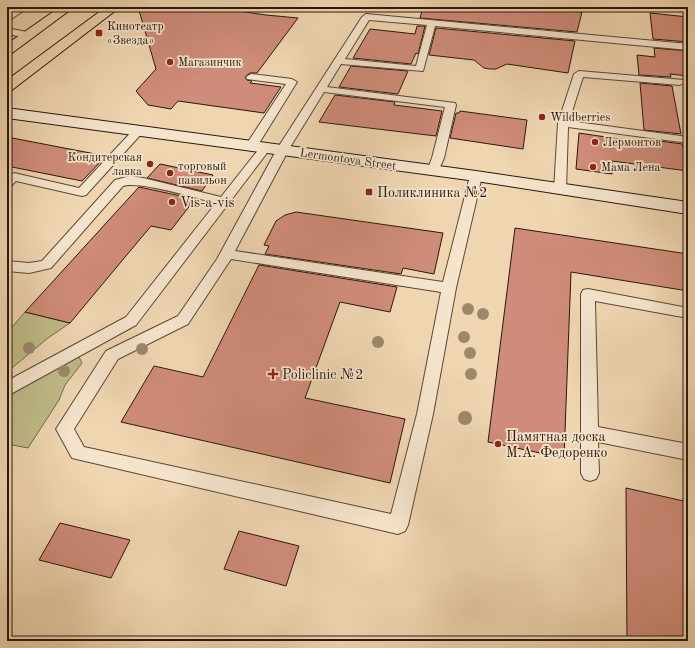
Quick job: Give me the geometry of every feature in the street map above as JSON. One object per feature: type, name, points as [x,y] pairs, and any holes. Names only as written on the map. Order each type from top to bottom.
[{"type":"main road","points":[[7,50],[68,7]]},
{"type":"main road","points":[[7,87],[114,7]]},
{"type":"main road","name":"Lermontova Street","points":[[7,113],[283,149],[688,208]]},
{"type":"lane","points":[[7,19],[25,7]]},
{"type":"lane","points":[[476,176],[449,288],[425,414],[398,525],[78,453],[65,429],[112,354],[183,320],[227,254],[283,149],[366,17],[388,16],[432,22],[688,47]]},
{"type":"lane","points":[[340,60],[420,69],[432,22]]},
{"type":"lane","points":[[7,31],[29,35]]},
{"type":"lane","points":[[560,190],[563,123],[580,74],[680,82]]},
{"type":"lane","points":[[7,389],[131,321],[222,201],[258,146],[292,82],[252,77]]},
{"type":"lane","points":[[321,89],[451,105],[438,158],[433,171]]},
{"type":"lane","points":[[563,123],[688,140]]},
{"type":"lane","points":[[7,183],[14,177],[82,192],[139,130]]},
{"type":"lane","points":[[7,266],[29,268],[46,265],[119,183],[130,180],[142,182],[222,201]]},
{"type":"lane","points":[[227,254],[449,288]]},
{"type":"lane","points":[[590,473],[588,294],[688,313]]},
{"type":"lane","points":[[590,433],[688,452]]},
{"type":"shaded area","points":[[25,312],[70,323],[48,338],[7,372],[7,333]]},
{"type":"shaded area","points":[[73,357],[79,357],[82,363],[65,385],[59,400],[28,448],[7,444],[7,396]]},
{"type":"building","points":[[138,7],[212,7],[298,18],[257,73],[250,73],[245,77],[247,80],[252,81],[250,83],[281,87],[264,113],[178,101],[171,109],[148,105],[136,91],[156,69]]},
{"type":"building","points":[[423,7],[524,7],[582,12],[577,32],[420,18]]},
{"type":"building","points":[[650,13],[688,17],[688,42],[653,39]]},
{"type":"building","points":[[417,26],[425,26],[418,54],[416,53],[411,64],[353,58],[370,29],[415,34]]},
{"type":"building","points":[[436,28],[575,41],[568,73],[507,64],[496,69],[490,69],[484,68],[474,60],[429,55]]},
{"type":"building","points":[[654,48],[688,51],[688,76],[670,74],[671,77],[639,75],[637,55],[655,57]]},
{"type":"building","points":[[351,66],[408,71],[398,94],[339,87]]},
{"type":"building","points":[[640,83],[672,86],[681,134],[644,130]]},
{"type":"building","points":[[335,95],[395,102],[394,105],[442,111],[436,136],[319,122]]},
{"type":"building","points":[[460,111],[527,120],[523,149],[450,138],[456,113],[459,113]]},
{"type":"building","points":[[579,133],[646,143],[645,139],[682,144],[683,147],[688,148],[688,171],[612,161],[612,174],[576,169]]},
{"type":"building","points":[[7,137],[106,156],[82,181],[7,166]]},
{"type":"building","points":[[160,164],[213,175],[202,191],[147,178]]},
{"type":"building","points":[[139,187],[195,199],[171,230],[151,226],[70,323],[25,312]]},
{"type":"building","points":[[296,212],[443,233],[434,274],[403,268],[401,274],[265,254],[269,246],[264,245],[276,221],[285,215]]},
{"type":"building","points":[[515,228],[688,254],[688,291],[571,272],[564,458],[488,442]]},
{"type":"building","name":"Policlinic №2","points":[[259,265],[397,287],[390,312],[340,302],[305,398],[405,419],[390,483],[121,422],[154,366],[203,377]]},
{"type":"building","points":[[626,488],[688,502],[688,641],[627,641]]},
{"type":"building","points":[[60,523],[130,540],[111,578],[39,560]]},
{"type":"building","points":[[239,531],[299,546],[286,586],[224,569]]},
{"type":"place","name":"Кинотеатр «Звезда»","points":[[99,33]]},
{"type":"place","name":"Магазинчик","points":[[170,62]]},
{"type":"place","name":"Wildberries","points":[[542,117]]},
{"type":"place","name":"Лермонтов","points":[[595,142]]},
{"type":"place","name":"Кондитерская лавка","points":[[150,164]]},
{"type":"place","name":"Мама Лена","points":[[593,167]]},
{"type":"place","name":"торговый павильон","points":[[170,173]]},
{"type":"place","name":"Поликлиника №2","points":[[369,192]]},
{"type":"place","name":"Vis-a-vis","points":[[172,202]]},
{"type":"place","name":"Policlinic №2","points":[[273,374]]},
{"type":"place","name":"Памятная доска М.А. Федоренко","points":[[498,444]]}]
